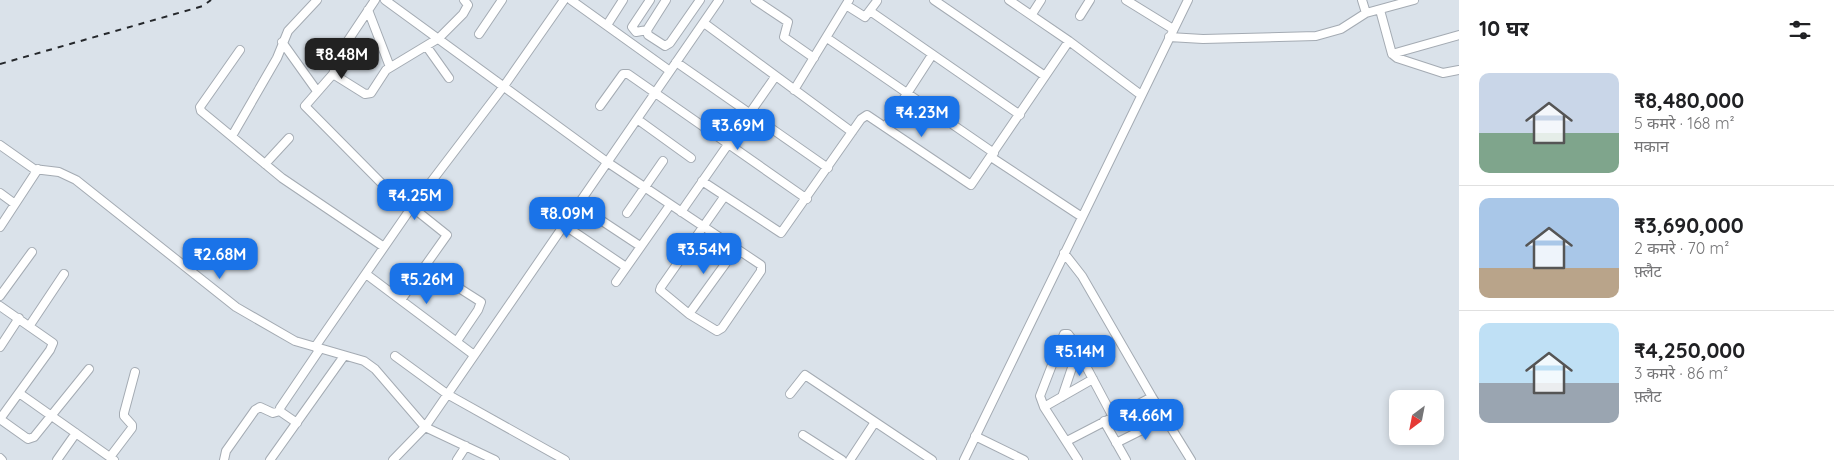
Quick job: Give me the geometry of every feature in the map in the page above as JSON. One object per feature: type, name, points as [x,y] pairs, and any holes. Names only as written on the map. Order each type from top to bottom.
[{"type":"street","points":[[232,136],[277,58],[288,31],[317,0]]},
{"type":"street","points":[[375,0],[341,51],[333,74],[306,103],[306,109],[410,209],[447,235],[401,300]]},
{"type":"street","points":[[385,0],[607,162],[670,205],[681,212],[703,227],[736,249],[762,268],[722,328],[713,331],[660,290],[703,227],[724,197]]},
{"type":"street","points":[[333,74],[368,95],[390,67],[427,47],[439,38],[468,6],[464,0]]},
{"type":"street","points":[[479,34],[502,0]]},
{"type":"street","points":[[280,410],[281,405],[317,348],[410,209],[504,86],[564,0]]},
{"type":"street","points":[[571,0],[670,71]]},
{"type":"street","points":[[607,25],[624,0]]},
{"type":"street","points":[[650,0],[632,27],[636,32],[647,30],[666,0]]},
{"type":"street","points":[[647,30],[648,35],[662,45],[668,45],[700,0]]},
{"type":"street","points":[[398,459],[425,427],[719,0]]},
{"type":"street","points":[[755,0],[788,22],[784,37],[814,58]]},
{"type":"street","points":[[794,90],[848,2],[865,17],[876,0]]},
{"type":"street","points":[[934,0],[1045,76]]},
{"type":"street","points":[[945,7],[950,0]]},
{"type":"street","points":[[1009,0],[1032,14],[1141,95]]},
{"type":"street","points":[[1032,14],[1041,0]]},
{"type":"street","points":[[1080,16],[1090,0]]},
{"type":"street","points":[[964,460],[1188,0]]},
{"type":"street","points":[[1362,0],[1366,13]]},
{"type":"street","points":[[1169,37],[1203,39],[1316,36],[1341,29],[1366,13],[1414,0]]},
{"type":"street","points":[[1131,1],[1173,29]]},
{"type":"street","points":[[368,10],[390,67]]},
{"type":"street","points":[[1380,10],[1392,54],[1401,60],[1437,72],[1448,73],[1459,70]]},
{"type":"street","points":[[870,11],[1020,115]]},
{"type":"street","points":[[704,23],[852,132]]},
{"type":"street","points":[[1392,54],[1459,35]]},
{"type":"street","points":[[827,38],[1082,217]]},
{"type":"street","points":[[702,181],[782,233],[807,200],[852,132],[867,115],[886,126],[968,185],[973,184],[1069,41]]},
{"type":"street","points":[[282,42],[317,91]]},
{"type":"street","points":[[427,47],[449,78]]},
{"type":"street","points":[[240,50],[200,109],[265,164],[384,247]]},
{"type":"street","points":[[886,126],[932,55]]},
{"type":"street","points":[[676,62],[828,168]]},
{"type":"street","points":[[600,106],[625,73],[807,200]]},
{"type":"street","points":[[681,212],[776,77]]},
{"type":"street","points":[[636,119],[691,158]]},
{"type":"street","points":[[265,164],[289,138]]},
{"type":"street","points":[[0,145],[38,170],[67,174],[236,307],[282,334],[317,348],[364,361],[376,369],[425,427],[495,460]]},
{"type":"street","points":[[627,213],[663,161]]},
{"type":"street","points":[[0,227],[38,170]]},
{"type":"street","points":[[0,193],[15,204]]},
{"type":"street","points":[[578,205],[640,246]]},
{"type":"street","points":[[616,282],[670,205]]},
{"type":"street","points":[[564,225],[626,267]]},
{"type":"street","points":[[689,314],[736,249]]},
{"type":"street","points":[[0,296],[3,284],[32,252]]},
{"type":"street","points":[[1064,253],[1082,276],[1191,460]]},
{"type":"street","points":[[426,266],[481,302],[478,310],[457,340]]},
{"type":"street","points":[[30,325],[64,274]]},
{"type":"street","points":[[366,274],[474,354]]},
{"type":"street","points":[[0,306],[51,340],[52,347],[0,419],[31,439],[89,369]]},
{"type":"street","points":[[0,347],[19,318]]},
{"type":"street","points":[[1078,460],[1044,407],[1040,392],[1064,334],[1068,334],[1078,350],[1113,417]]},
{"type":"street","points":[[1062,397],[1078,350]]},
{"type":"street","points":[[270,460],[344,356]]},
{"type":"street","points":[[395,356],[447,394],[565,460]]},
{"type":"street","points":[[19,393],[112,459],[132,428],[124,413],[135,372]]},
{"type":"street","points":[[790,394],[805,375],[932,460]]},
{"type":"street","points":[[1044,407],[1093,379]]},
{"type":"street","points":[[1067,441],[1152,397]]},
{"type":"street","points":[[224,460],[226,451],[258,408],[263,407],[273,413],[280,410]]},
{"type":"street","points":[[280,410],[297,423]]},
{"type":"street","points":[[1116,443],[1166,418]]},
{"type":"street","points":[[850,460],[875,422]]},
{"type":"street","points":[[1104,422],[1126,460]]},
{"type":"street","points":[[57,460],[76,433]]},
{"type":"street","points":[[803,435],[842,460]]},
{"type":"street","points":[[975,436],[1024,460]]},
{"type":"street","points":[[457,460],[466,446]]},
{"type":"railway","points":[[0,64],[203,6],[211,0]]}]
